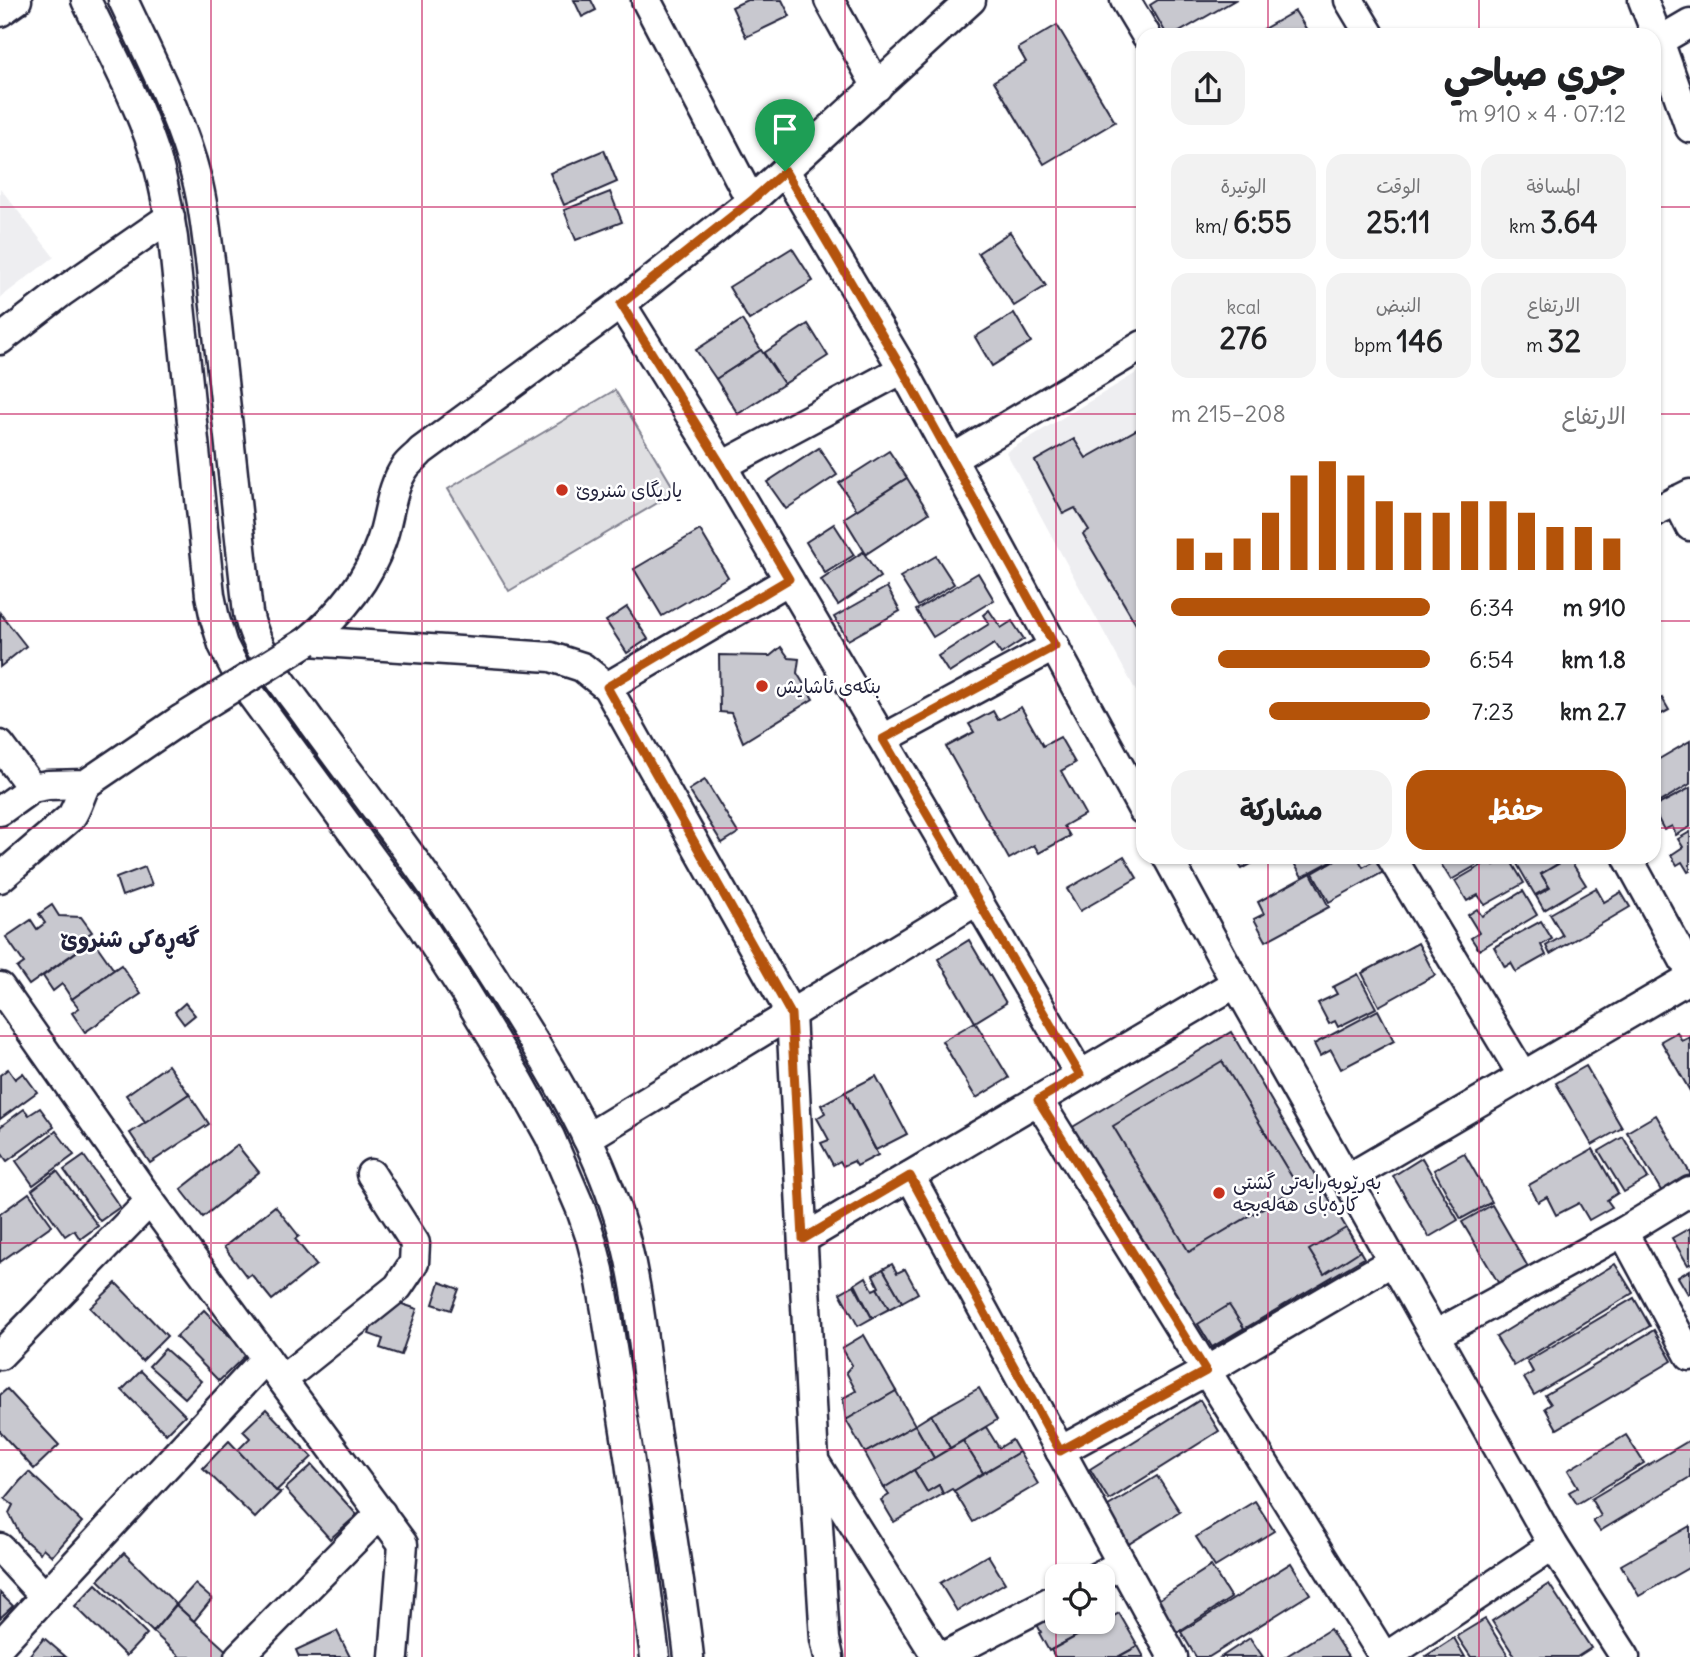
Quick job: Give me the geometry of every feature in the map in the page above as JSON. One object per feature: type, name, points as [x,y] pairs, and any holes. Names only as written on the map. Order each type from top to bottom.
[{"type":"street","points":[[0,12],[17,0]]},
{"type":"street","points":[[86,0],[147,130],[162,176],[170,217],[210,595],[223,645],[248,690],[415,917],[474,1007],[550,1137],[580,1207],[599,1270],[630,1462],[654,1657]]},
{"type":"street","points":[[122,0],[175,116],[198,181],[210,260],[248,613],[255,637],[265,656],[414,861],[502,990],[562,1090],[609,1189],[631,1267],[675,1546],[689,1657]]},
{"type":"street","points":[[646,0],[751,201]]},
{"type":"street","points":[[829,0],[877,87]]},
{"type":"street","points":[[0,878],[71,817],[86,784],[180,720],[308,641],[328,624],[364,578],[380,545],[395,487],[406,466],[421,451],[621,304],[751,201],[971,0]]},
{"type":"street","points":[[1125,0],[1142,28]]},
{"type":"street","points":[[1349,0],[1366,28]]},
{"type":"street","points":[[1643,0],[1652,28]]},
{"type":"street","points":[[1661,41],[1690,23]]},
{"type":"street","points":[[1661,53],[1690,128]]},
{"type":"street","points":[[785,171],[902,369],[1136,793]]},
{"type":"street","points":[[0,340],[62,292],[170,217]]},
{"type":"street","points":[[621,304],[722,466],[1080,1075]]},
{"type":"street","points":[[952,458],[1136,349]]},
{"type":"street","points":[[722,466],[902,369]]},
{"type":"street","points":[[1674,502],[1690,526]]},
{"type":"street","points":[[607,687],[789,579]]},
{"type":"street","points":[[308,641],[551,657],[582,667],[607,687],[791,1014],[814,1461],[825,1639],[829,1657]]},
{"type":"street","points":[[883,739],[1055,646]]},
{"type":"street","points":[[0,745],[32,788]]},
{"type":"street","points":[[0,811],[32,788],[86,784]]},
{"type":"street","points":[[1171,864],[1553,1545],[1625,1657]]},
{"type":"street","points":[[1396,864],[1523,1076]]},
{"type":"street","points":[[1631,864],[1690,971]]},
{"type":"street","points":[[586,1138],[978,900]]},
{"type":"street","points":[[1347,1180],[1690,978]]},
{"type":"street","points":[[803,1239],[1236,983]]},
{"type":"street","points":[[0,987],[150,1201],[404,1544],[394,1657]]},
{"type":"street","points":[[474,1007],[502,990]]},
{"type":"street","points":[[1038,1100],[1385,1657],[1553,1545]]},
{"type":"street","points":[[282,1380],[398,1287],[414,1263],[415,1243],[370,1174]]},
{"type":"street","points":[[910,1176],[1060,1451],[1107,1564]]},
{"type":"street","points":[[1435,1335],[1623,1232],[1690,1191]]},
{"type":"street","points":[[4,1340],[150,1201]]},
{"type":"street","points":[[1623,1232],[1690,1356]]},
{"type":"street","points":[[1060,1451],[1206,1371],[1393,1261]]},
{"type":"street","points":[[0,1645],[266,1358]]},
{"type":"street","points":[[814,1461],[937,1657]]},
{"type":"street","points":[[239,1657],[381,1513]]},
{"type":"street","points":[[0,1548],[45,1597]]},
{"type":"street","points":[[1115,1577],[1173,1657]]},
{"type":"street","points":[[943,1657],[1045,1604]]},
{"type":"shaded area","points":[[0,188],[54,257],[0,298]]},
{"type":"shaded area","points":[[1136,373],[1136,691],[1006,452]]},
{"type":"shaded area","name":"یاریگای شنروێ","points":[[615,390],[676,492],[509,591],[448,489]]},
{"type":"building","points":[[574,0],[591,0],[596,10],[582,17]]},
{"type":"building","points":[[747,0],[782,0],[790,16],[746,37],[732,7]]},
{"type":"building","points":[[1158,0],[1235,0],[1186,28],[1163,28],[1150,5]]},
{"type":"building","points":[[1295,11],[1306,28],[1265,28]]},
{"type":"building","points":[[1057,25],[1115,122],[1044,164],[994,81],[1026,62],[1018,48]]},
{"type":"building","points":[[604,150],[617,182],[564,205],[550,173]]},
{"type":"building","points":[[610,192],[622,222],[576,240],[564,210]]},
{"type":"building","points":[[1010,232],[1046,286],[1014,306],[978,253]]},
{"type":"building","points":[[792,248],[813,281],[749,320],[729,287]]},
{"type":"building","points":[[1014,313],[1031,342],[992,366],[975,337]]},
{"type":"building","points":[[742,320],[761,350],[716,379],[696,350]]},
{"type":"building","points":[[808,324],[828,356],[784,384],[764,353]]},
{"type":"building","points":[[761,350],[784,384],[738,414],[716,379]]},
{"type":"building","points":[[1136,430],[1136,624],[1083,534],[1089,530],[1075,508],[1063,514],[1035,461],[1074,439],[1086,458]]},
{"type":"building","points":[[819,448],[837,475],[786,509],[767,482]]},
{"type":"building","points":[[889,451],[907,478],[857,510],[839,483]]},
{"type":"building","points":[[907,478],[929,513],[866,554],[844,518]]},
{"type":"building","points":[[834,524],[854,555],[825,573],[806,542]]},
{"type":"building","points":[[700,530],[728,577],[662,616],[634,569]]},
{"type":"building","points":[[863,552],[880,577],[838,605],[821,580]]},
{"type":"building","points":[[936,556],[954,584],[918,606],[900,577]]},
{"type":"building","points":[[978,573],[994,600],[933,637],[916,610]]},
{"type":"building","points":[[887,587],[900,611],[848,640],[834,617]]},
{"type":"building","points":[[627,607],[648,639],[627,653],[606,621]]},
{"type":"building","points":[[989,610],[1001,628],[1012,621],[1024,639],[1001,654],[994,644],[949,673],[938,656],[989,624],[983,615]]},
{"type":"building","points":[[0,613],[26,646],[0,667]]},
{"type":"building","name":"بنکەی ئاشایش","points":[[781,647],[789,658],[799,659],[797,673],[813,699],[743,742],[731,713],[720,712],[719,655],[770,656]]},
{"type":"building","points":[[1661,698],[1662,698],[1669,710],[1661,714]]},
{"type":"building","points":[[1021,707],[1043,746],[1060,737],[1075,763],[1061,771],[1085,814],[1064,826],[1070,836],[1039,853],[1034,845],[1009,859],[946,747],[974,732],[969,724],[993,711],[998,720]]},
{"type":"building","points":[[1690,741],[1690,784],[1661,801],[1661,758]]},
{"type":"building","points":[[705,780],[738,833],[722,843],[689,790]]},
{"type":"building","points":[[1690,788],[1690,827],[1676,835],[1672,826],[1664,830],[1661,824],[1661,803]]},
{"type":"building","points":[[1690,832],[1688,872],[1682,862],[1677,865],[1671,855],[1683,847],[1678,839]]},
{"type":"building","points":[[1124,856],[1137,878],[1080,911],[1067,889]]},
{"type":"building","points":[[1239,864],[1251,864],[1242,869]]},
{"type":"building","points":[[1294,864],[1326,864],[1302,877]]},
{"type":"building","points":[[1329,864],[1361,864],[1363,867],[1368,864],[1382,864],[1385,871],[1329,902],[1313,873]]},
{"type":"building","points":[[1441,864],[1479,864],[1451,880]]},
{"type":"building","points":[[1484,864],[1513,864],[1524,883],[1485,905],[1478,895],[1467,901],[1455,881]]},
{"type":"building","points":[[1517,864],[1557,864],[1541,874],[1549,887],[1535,895]]},
{"type":"building","points":[[1558,864],[1573,864],[1586,885],[1544,910],[1536,896],[1550,888],[1541,874]]},
{"type":"building","points":[[145,867],[152,885],[122,896],[116,878]]},
{"type":"building","points":[[1311,873],[1329,907],[1266,941],[1254,919],[1264,914],[1258,902]]},
{"type":"building","points":[[1596,888],[1604,902],[1621,892],[1630,907],[1550,954],[1546,946],[1563,936],[1550,914]]},
{"type":"building","points":[[1523,891],[1537,915],[1479,950],[1471,938],[1479,933],[1468,915],[1477,909],[1482,916]]},
{"type":"building","points":[[52,905],[59,916],[81,917],[92,932],[80,940],[84,946],[29,985],[17,968],[24,963],[6,937],[31,920],[37,929],[45,923],[39,914]]},
{"type":"building","points":[[1541,921],[1552,939],[1541,945],[1546,955],[1516,972],[1511,963],[1505,967],[1494,947]]},
{"type":"building","points":[[93,940],[114,970],[72,999],[62,984],[53,991],[43,976]]},
{"type":"building","points":[[969,940],[1006,1003],[975,1022],[938,959]]},
{"type":"building","points":[[1418,943],[1435,975],[1379,1006],[1362,973]]},
{"type":"building","points":[[121,965],[141,994],[85,1032],[72,1013],[79,1008],[72,999]]},
{"type":"building","points":[[1358,974],[1376,1008],[1338,1027],[1335,1021],[1329,1024],[1318,1003],[1337,994],[1333,987]]},
{"type":"building","points":[[185,1003],[195,1015],[184,1024],[175,1012]]},
{"type":"building","points":[[1378,1010],[1394,1041],[1341,1069],[1331,1050],[1320,1056],[1314,1044]]},
{"type":"building","points":[[975,1022],[1009,1078],[976,1098],[942,1041]]},
{"type":"building","name":"بەرێوبەرایەتی گشتی کارەبای هەلەبجە","points":[[1231,1032],[1364,1258],[1210,1349],[1071,1128]]},
{"type":"building","points":[[1677,1032],[1682,1041],[1690,1037],[1690,1091],[1661,1041]]},
{"type":"building","points":[[1222,1061],[1298,1187],[1189,1252],[1113,1126]]},
{"type":"building","points":[[168,1065],[189,1094],[146,1124],[126,1095]]},
{"type":"building","points":[[1586,1066],[1622,1128],[1592,1145],[1556,1083]]},
{"type":"building","points":[[8,1069],[15,1079],[23,1073],[37,1092],[0,1119],[0,1075]]},
{"type":"building","points":[[876,1076],[907,1134],[876,1150],[845,1092]]},
{"type":"building","points":[[845,1092],[878,1155],[857,1166],[854,1161],[843,1166],[840,1161],[833,1165],[821,1143],[829,1140],[817,1118],[825,1113],[821,1105]]},
{"type":"building","points":[[189,1094],[209,1124],[150,1163],[130,1133]]},
{"type":"building","points":[[40,1108],[54,1127],[7,1161],[0,1151],[0,1127],[24,1109],[29,1115]]},
{"type":"building","points":[[1656,1115],[1690,1173],[1690,1179],[1663,1194],[1627,1132]]},
{"type":"building","points":[[56,1131],[74,1155],[33,1185],[16,1161]]},
{"type":"building","points":[[1623,1137],[1648,1178],[1624,1192],[1599,1151]]},
{"type":"building","points":[[237,1145],[259,1172],[203,1217],[181,1189]]},
{"type":"building","points":[[1593,1149],[1618,1193],[1607,1200],[1612,1207],[1589,1220],[1579,1203],[1556,1215],[1547,1197],[1538,1202],[1529,1185]]},
{"type":"building","points":[[1464,1153],[1492,1202],[1461,1219],[1434,1170]]},
{"type":"building","points":[[84,1156],[120,1207],[100,1221],[64,1170]]},
{"type":"building","points":[[1422,1158],[1458,1220],[1429,1237],[1393,1176]]},
{"type":"building","points":[[57,1171],[98,1226],[80,1239],[74,1230],[65,1236],[32,1190]]},
{"type":"building","points":[[29,1193],[52,1225],[0,1262],[0,1214]]},
{"type":"building","points":[[1492,1205],[1528,1267],[1499,1284],[1462,1222]]},
{"type":"building","points":[[275,1206],[299,1236],[295,1239],[316,1265],[272,1300],[251,1274],[247,1277],[224,1247]]},
{"type":"building","points":[[1346,1228],[1360,1251],[1324,1274],[1309,1250]]},
{"type":"building","points":[[1690,1228],[1690,1264],[1688,1265],[1672,1238]]},
{"type":"building","points":[[892,1264],[897,1273],[905,1269],[918,1293],[902,1302],[883,1269]]},
{"type":"building","points":[[1615,1264],[1633,1293],[1514,1366],[1496,1337]]},
{"type":"building","points":[[883,1269],[902,1302],[889,1309],[873,1275]]},
{"type":"building","points":[[1690,1270],[1690,1293],[1688,1294],[1678,1277]]},
{"type":"building","points":[[866,1277],[873,1290],[877,1288],[889,1309],[872,1318],[855,1284]]},
{"type":"building","points":[[440,1282],[459,1289],[451,1310],[433,1304]]},
{"type":"building","points":[[116,1283],[167,1336],[142,1361],[90,1308]]},
{"type":"building","points":[[854,1285],[872,1318],[858,1326],[840,1293]]},
{"type":"building","points":[[1634,1298],[1650,1326],[1534,1395],[1524,1378],[1533,1372],[1527,1361]]},
{"type":"building","points":[[396,1302],[417,1309],[401,1355],[380,1348],[383,1339],[369,1334],[380,1304],[394,1309]]},
{"type":"building","points":[[1229,1305],[1244,1328],[1212,1347],[1198,1324]]},
{"type":"building","points":[[204,1310],[247,1354],[219,1381],[176,1337]]},
{"type":"building","points":[[1654,1330],[1672,1361],[1557,1429],[1545,1408],[1551,1404],[1545,1395]]},
{"type":"building","points":[[864,1335],[896,1391],[846,1420],[843,1398],[856,1391],[846,1372],[852,1365],[842,1348]]},
{"type":"building","points":[[165,1349],[201,1381],[185,1398],[149,1366]]},
{"type":"building","points":[[141,1371],[185,1415],[166,1434],[122,1390]]},
{"type":"building","points":[[979,1388],[997,1420],[950,1448],[931,1415]]},
{"type":"building","points":[[7,1389],[59,1445],[34,1469],[0,1432],[0,1395]]},
{"type":"building","points":[[896,1391],[915,1425],[865,1453],[846,1420]]},
{"type":"building","points":[[1200,1400],[1219,1431],[1109,1500],[1090,1469]]},
{"type":"building","points":[[266,1409],[312,1457],[276,1491],[237,1451],[250,1438],[243,1431]]},
{"type":"building","points":[[931,1415],[950,1448],[934,1458],[915,1425]]},
{"type":"building","points":[[915,1425],[934,1458],[884,1488],[865,1453]]},
{"type":"building","points":[[986,1427],[999,1448],[1012,1440],[1019,1452],[983,1473],[963,1441]]},
{"type":"building","points":[[1626,1435],[1644,1463],[1577,1504],[1569,1492],[1578,1487],[1568,1470]]},
{"type":"building","points":[[1690,1440],[1690,1477],[1600,1531],[1593,1521],[1601,1516],[1591,1499]]},
{"type":"building","points":[[229,1441],[276,1491],[281,1492],[255,1518],[203,1468]]},
{"type":"building","points":[[963,1441],[983,1473],[954,1491],[952,1489],[943,1494],[939,1485],[927,1492],[914,1470]]},
{"type":"building","points":[[1019,1452],[1038,1484],[973,1522],[954,1491]]},
{"type":"building","points":[[312,1465],[357,1515],[330,1539],[285,1489]]},
{"type":"building","points":[[914,1470],[927,1492],[939,1485],[943,1494],[894,1522],[881,1500],[889,1495],[884,1488]]},
{"type":"building","points":[[29,1472],[82,1522],[52,1556],[43,1548],[40,1553],[22,1538],[9,1513],[13,1505],[5,1499]]},
{"type":"building","points":[[1157,1476],[1180,1512],[1127,1545],[1105,1508]]},
{"type":"building","points":[[1255,1501],[1274,1531],[1215,1567],[1196,1537]]},
{"type":"building","points":[[1690,1526],[1690,1567],[1639,1596],[1621,1565]]},
{"type":"building","points":[[124,1553],[176,1604],[153,1632],[98,1580]]},
{"type":"building","points":[[988,1555],[1005,1583],[957,1611],[940,1583]]},
{"type":"building","points":[[1291,1563],[1310,1594],[1209,1657],[1196,1657],[1181,1632]]},
{"type":"building","points":[[1211,1566],[1231,1598],[1170,1637],[1150,1605]]},
{"type":"building","points":[[96,1584],[147,1634],[126,1656],[75,1606]]},
{"type":"building","points":[[195,1584],[212,1599],[194,1621],[176,1605]]},
{"type":"building","points":[[1549,1584],[1591,1648],[1577,1657],[1515,1657],[1492,1621]]},
{"type":"building","points":[[0,1593],[13,1606],[0,1618]]},
{"type":"building","points":[[176,1605],[231,1655],[180,1657],[153,1632]]},
{"type":"building","points":[[1045,1610],[1045,1634],[1081,1634],[1049,1651],[1033,1617]]},
{"type":"building","points":[[1119,1613],[1138,1646],[1118,1657],[1055,1657],[1051,1650],[1080,1634],[1115,1634],[1115,1615]]},
{"type":"building","points":[[1485,1619],[1509,1657],[1471,1657],[1457,1636]]},
{"type":"building","points":[[1330,1629],[1348,1657],[1285,1657]]},
{"type":"building","points":[[337,1631],[350,1657],[299,1657],[296,1650]]},
{"type":"building","points":[[44,1638],[66,1657],[28,1657]]},
{"type":"building","points":[[1250,1638],[1263,1657],[1221,1657]]},
{"type":"building","points":[[1454,1638],[1465,1657],[1426,1656]]},
{"type":"building","points":[[1138,1646],[1144,1657],[1118,1657]]},
{"type":"place","name":"یاریگای شنروێ","points":[[562,490]]},
{"type":"place","name":"بنکەی ئاشایش","points":[[762,686]]},
{"type":"place","name":"بەرێوبەرایەتی گشتی کارەبای هەلەبجە","points":[[1219,1193]]},
{"type":"district","name":"گەڕەکی شنروێ","points":[[130,938]]},
{"type":"route","points":[[785,171],[902,369],[1055,646],[883,739],[1080,1075],[1038,1100],[1206,1371],[1060,1451],[910,1176],[803,1239],[791,1014],[607,687],[789,579],[621,304],[785,171]]}]
